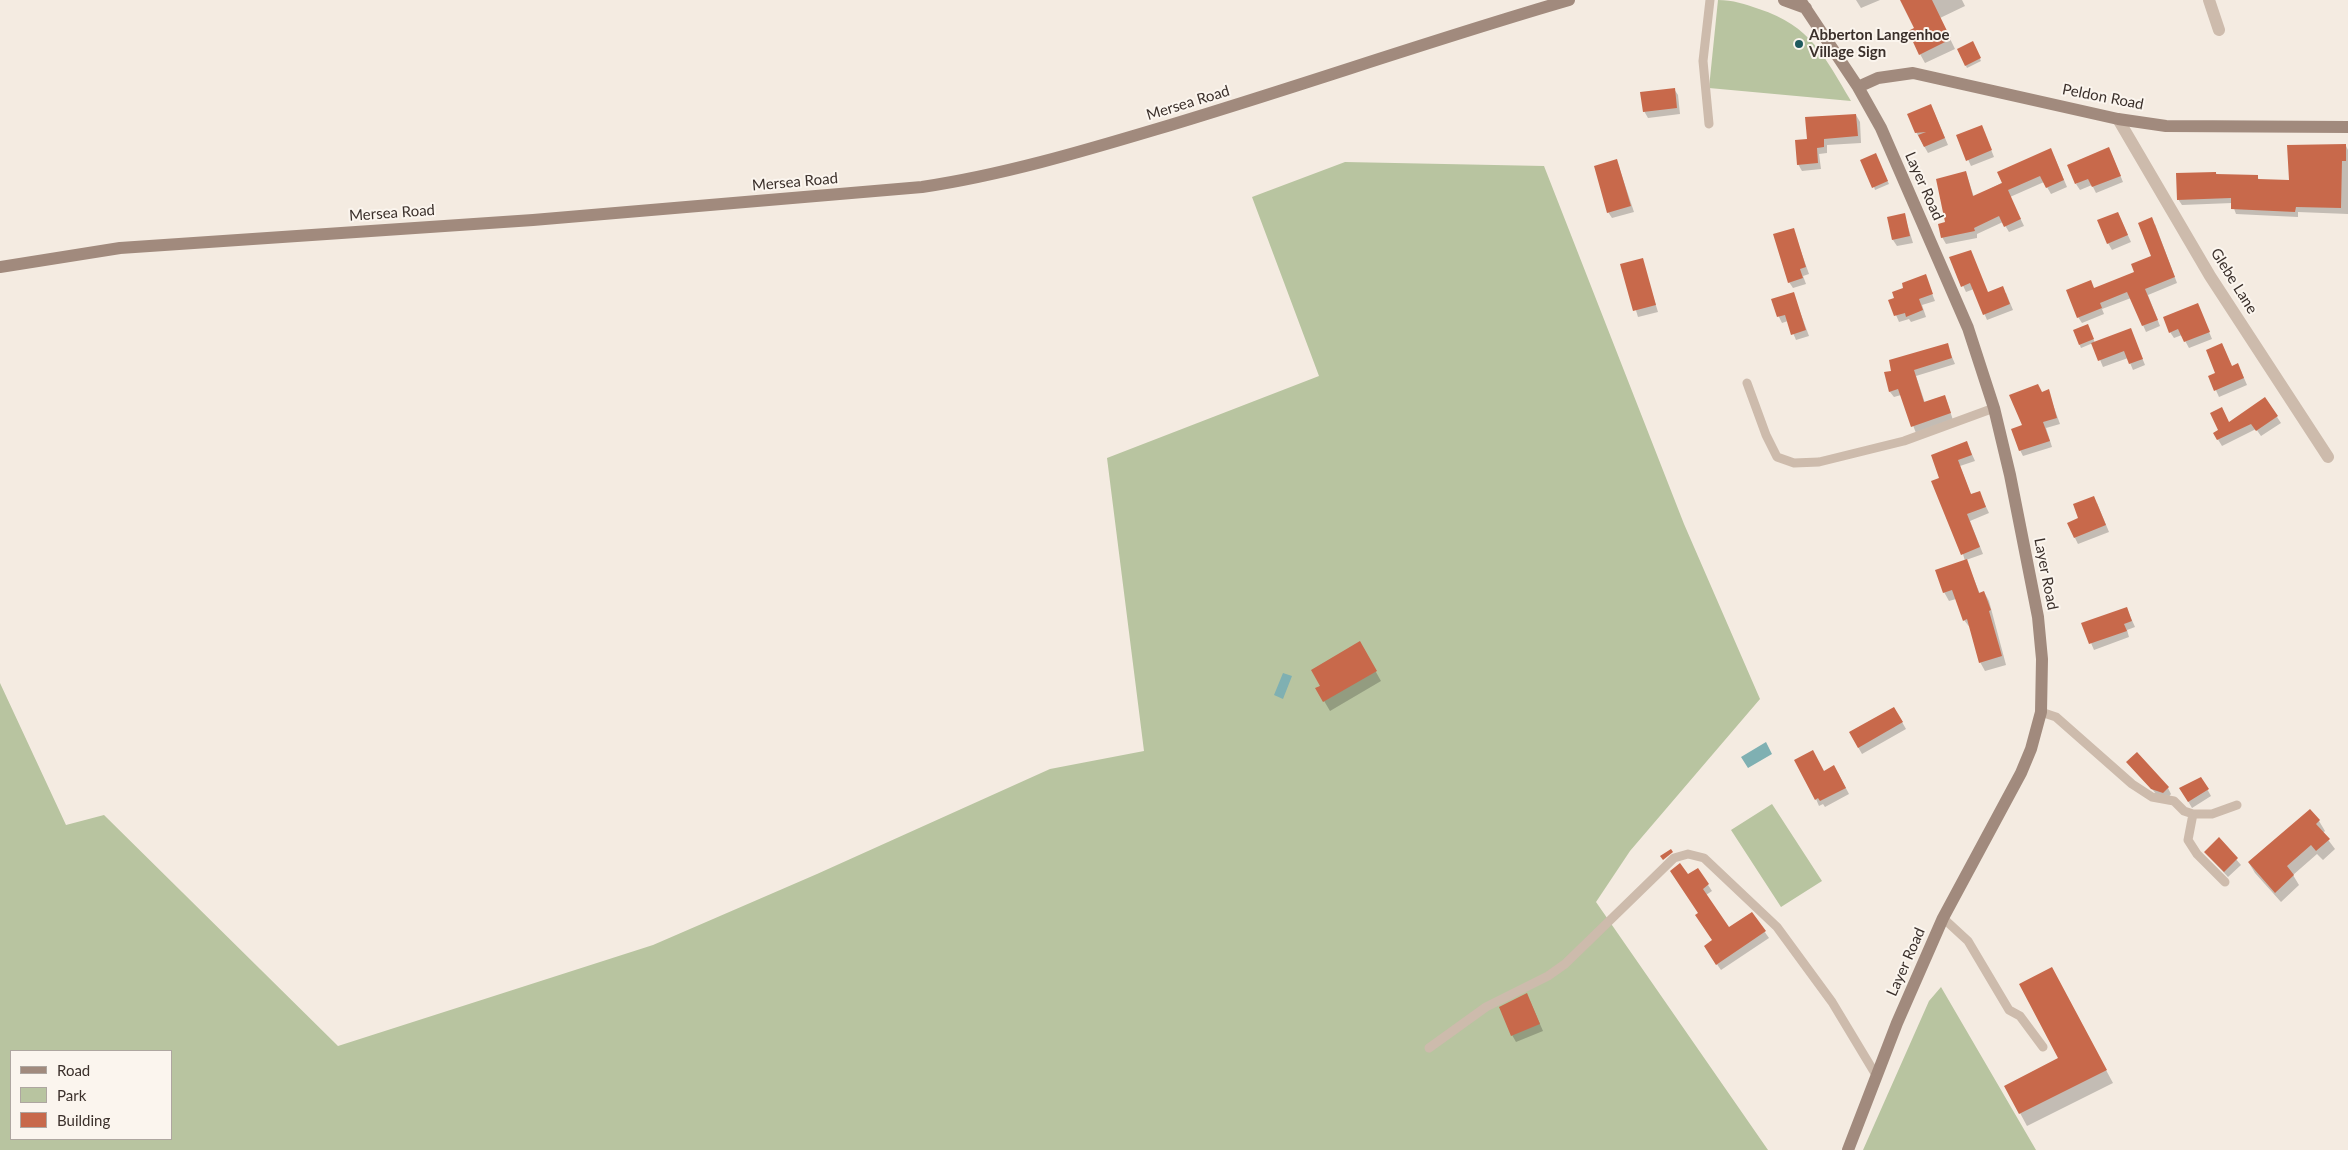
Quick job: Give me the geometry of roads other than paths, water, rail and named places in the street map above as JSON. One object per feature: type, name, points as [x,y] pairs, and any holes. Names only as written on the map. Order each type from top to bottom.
[{"type":"street","name":"Mersea Road","points":[[0,267],[120,248],[543,219],[922,187],[976,179],[1081,152],[1231,107],[1457,32],[1569,0]]},
{"type":"street","name":"Layer Road","points":[[1784,0],[1803,4],[1858,87],[1881,128],[1964,319],[1994,408],[2010,475],[2038,617],[2042,659],[2041,712],[2031,749],[2021,773],[1943,918],[1876,1075],[1848,1150]]},
{"type":"street","points":[[2209,0],[2219,30]]},
{"type":"street","name":"Peldon Road","points":[[1858,87],[1878,78],[1913,73],[2118,119],[2166,126],[2348,127]]},
{"type":"street","name":"Glebe Lane","points":[[2118,119],[2210,276],[2328,457]]},
{"type":"lane","points":[[1708,124],[1703,61],[1710,0]]},
{"type":"lane","points":[[1747,383],[1766,435],[1777,457],[1794,463],[1819,462],[1904,441],[1994,408]]},
{"type":"lane","points":[[2041,712],[2056,716],[2132,784],[2158,800],[2174,801],[2184,811],[2194,814],[2212,814],[2237,805]]},
{"type":"lane","points":[[2194,814],[2188,840],[2197,854],[2225,882]]},
{"type":"lane","points":[[1429,1048],[1486,1007],[1548,976],[1565,964],[1674,858],[1688,854],[1704,858],[1777,927],[1806,964],[1842,1017],[1876,1075]]},
{"type":"lane","points":[[1943,918],[1968,941],[2009,1010],[2020,1016],[2043,1047]]},
{"type":"water","points":[[1283,673],[1292,676],[1283,699],[1274,695]]},
{"type":"water","points":[[1766,742],[1772,754],[1748,768],[1741,757]]},
{"type":"place","name":"Abberton Langenhoe Village Sign","points":[[1799,44]]}]
